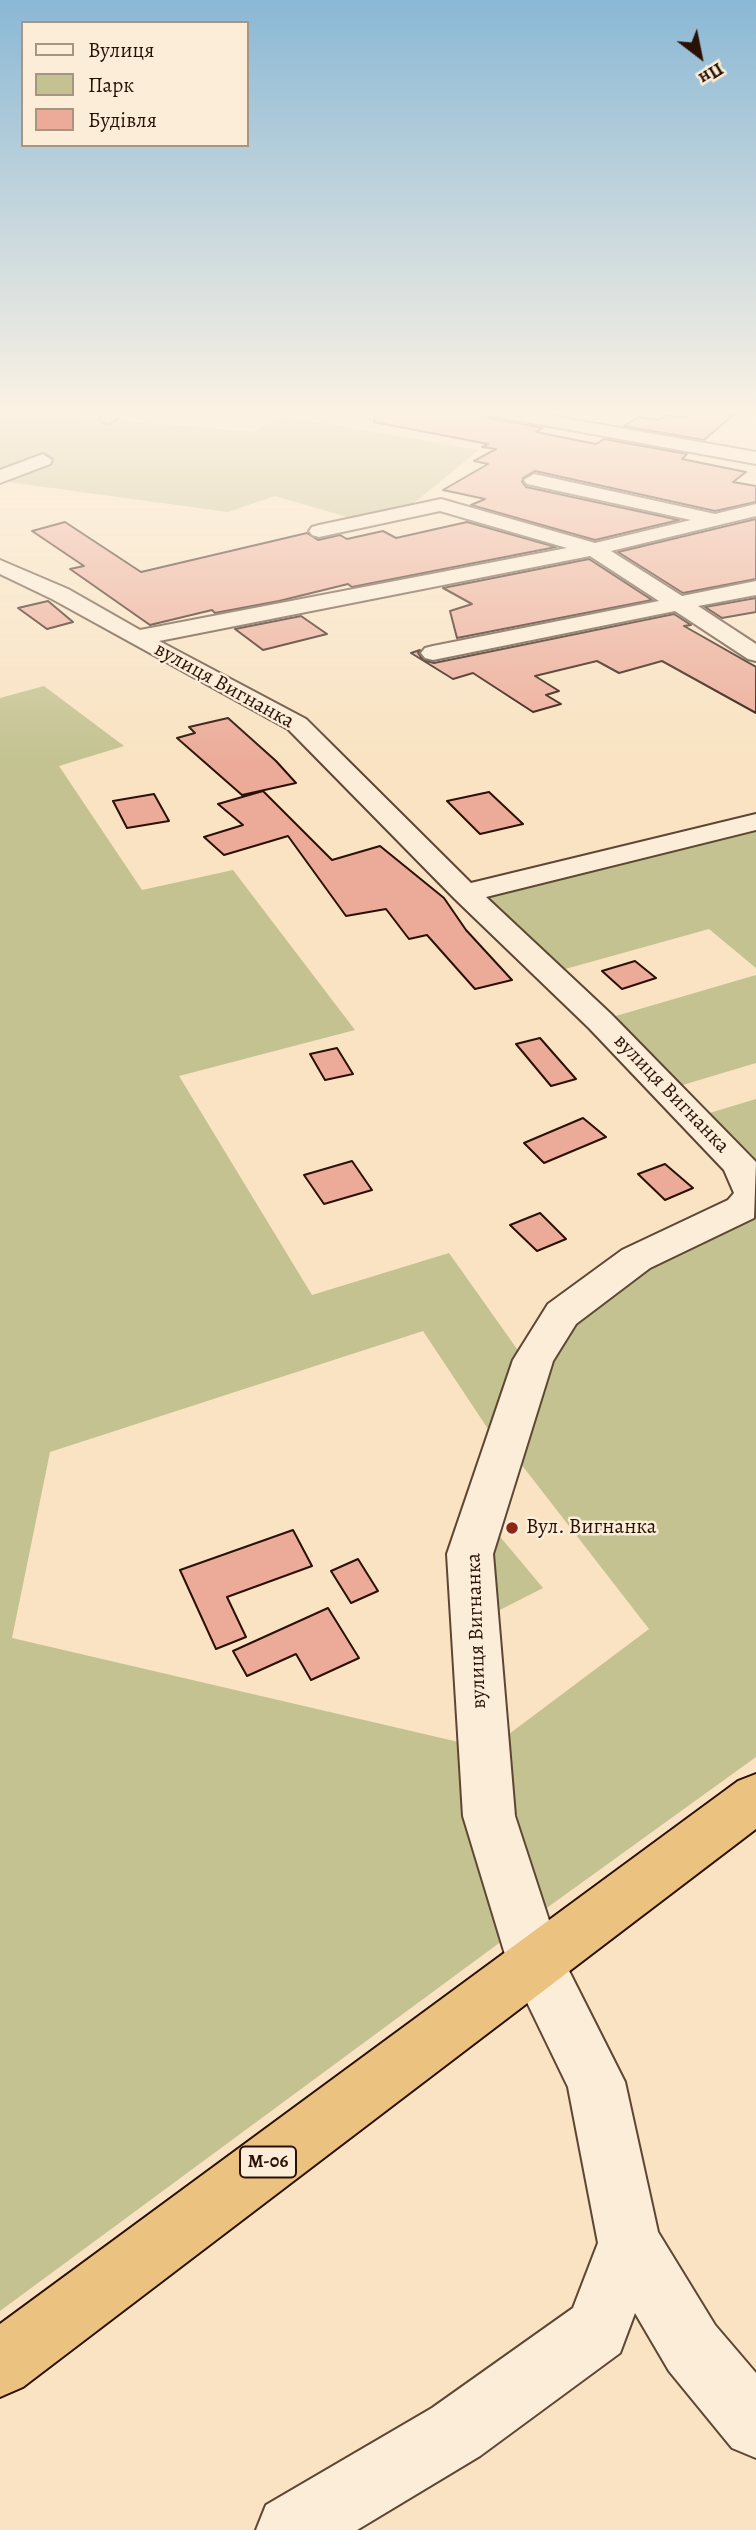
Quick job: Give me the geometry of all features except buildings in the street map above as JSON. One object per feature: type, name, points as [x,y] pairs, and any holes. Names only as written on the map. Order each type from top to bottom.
[{"type":"highway","name":"М-06","points":[[0,2364],[756,1798]]},
{"type":"street","points":[[319,531],[333,528]]},
{"type":"street","points":[[521,528],[594,549],[756,654]]},
{"type":"street","points":[[137,638],[594,549],[682,528]]},
{"type":"street","name":"вулиця Вигнанка","points":[[0,566],[60,594],[298,724],[465,893],[600,1021],[740,1165],[753,1194],[741,1209],[636,1259],[562,1314],[533,1360],[470,1554],[489,1816],[536,1961]]},
{"type":"street","points":[[433,653],[756,588]]},
{"type":"street","points":[[465,893],[756,822]]},
{"type":"street","points":[[536,1961],[596,2082],[629,2243],[692,2348],[756,2424]]},
{"type":"street","points":[[291,2530],[456,2432],[597,2330],[629,2243]]},
{"type":"green space","points":[[44,686],[124,746],[59,766],[142,890],[233,870],[355,1030],[179,1076],[312,1295],[449,1253],[522,1356],[494,1438],[423,1331],[50,1452],[12,1638],[467,1744],[510,1935],[0,2311],[0,698]]},
{"type":"green space","points":[[756,826],[756,968],[709,929],[558,971],[477,895]]},
{"type":"green space","points":[[756,975],[756,1063],[676,1087],[609,1018]]},
{"type":"green space","points":[[756,1099],[756,1176],[750,1163],[703,1115]]},
{"type":"green space","points":[[756,1207],[756,1757],[537,1915],[497,1743],[649,1629],[514,1455],[545,1364],[572,1319],[644,1265],[750,1215]]},
{"type":"green space","points":[[491,1526],[543,1588],[488,1616]]},
{"type":"place","name":"Вул. Вигнанка","points":[[512,1528]]}]
